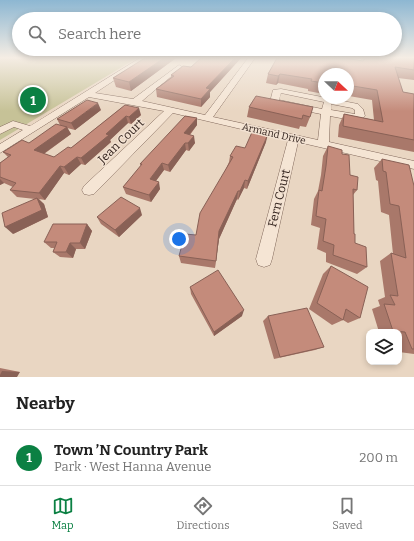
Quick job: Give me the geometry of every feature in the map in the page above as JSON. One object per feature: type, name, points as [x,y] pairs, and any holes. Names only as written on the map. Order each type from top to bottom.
[{"type":"street","points":[[0,149],[117,76]]},
{"type":"street","points":[[135,102],[168,76]]},
{"type":"street","points":[[207,118],[239,76]]},
{"type":"street","name":"Armand Drive","points":[[91,92],[122,102],[135,102],[414,165]]},
{"type":"street","points":[[318,98],[276,92],[273,100],[277,103],[351,117],[360,116],[359,109],[355,106],[346,104]]},
{"type":"street","points":[[323,144],[327,104]]},
{"type":"street","name":"Jean Court","points":[[90,190],[171,110]]},
{"type":"street","points":[[0,131],[13,124],[31,129]]},
{"type":"street","name":"Fern Court","points":[[264,259],[294,138]]},
{"type":"shaded area","points":[[0,76],[108,76],[0,140]]},
{"type":"building","points":[[117,76],[138,76],[129,82],[113,78]]},
{"type":"building","points":[[173,76],[218,76],[206,88],[210,89],[201,99],[156,89],[174,76]]},
{"type":"building","points":[[290,76],[318,76],[318,82],[311,81],[312,79]]},
{"type":"building","points":[[354,76],[398,76],[403,92],[414,94],[414,140],[343,126],[344,114],[383,122],[377,90],[354,86]]},
{"type":"building","points":[[256,96],[313,107],[310,117],[303,115],[302,119],[249,107]]},
{"type":"building","points":[[87,100],[98,103],[71,123],[57,119]]},
{"type":"building","points":[[125,105],[139,108],[129,117],[126,116],[106,134],[109,135],[81,158],[77,157],[64,167],[60,166],[39,193],[10,190],[16,183],[0,177],[0,163],[11,155],[3,152],[22,140],[29,143],[56,124],[67,127],[34,150],[54,157],[68,147],[71,148]]},
{"type":"building","points":[[185,116],[197,118],[184,133],[194,136],[188,143],[185,143],[168,165],[162,163],[150,179],[159,182],[149,195],[123,187],[142,164],[140,164]]},
{"type":"building","points":[[253,130],[268,134],[248,181],[245,180],[240,191],[238,191],[219,231],[216,261],[179,256],[185,234],[196,235],[200,213],[233,157],[230,156],[236,146],[245,148]]},
{"type":"building","points":[[328,146],[342,150],[342,154],[349,155],[350,175],[358,177],[357,190],[353,189],[354,234],[355,243],[366,247],[367,267],[333,255],[334,245],[323,241],[326,219],[316,216],[319,190],[322,191]]},
{"type":"building","points":[[382,159],[409,165],[414,186],[414,349],[412,349],[405,332],[402,332],[402,329],[392,329],[384,304],[395,305],[390,295],[398,296],[391,253],[406,258],[399,206],[390,204],[386,172],[383,171]]},
{"type":"building","points":[[121,197],[140,208],[115,230],[97,217]]},
{"type":"building","points":[[37,198],[42,210],[5,227],[2,213]]},
{"type":"building","points":[[53,224],[87,224],[80,243],[70,243],[66,252],[53,252],[57,242],[44,242]]},
{"type":"building","points":[[331,266],[368,287],[360,318],[346,309],[343,320],[317,303]]},
{"type":"building","points":[[218,270],[244,310],[214,332],[190,287]]},
{"type":"building","points":[[307,308],[324,347],[280,357],[268,316]]},
{"type":"place","name":"Town ’N Country Park","points":[[33,100]]}]
